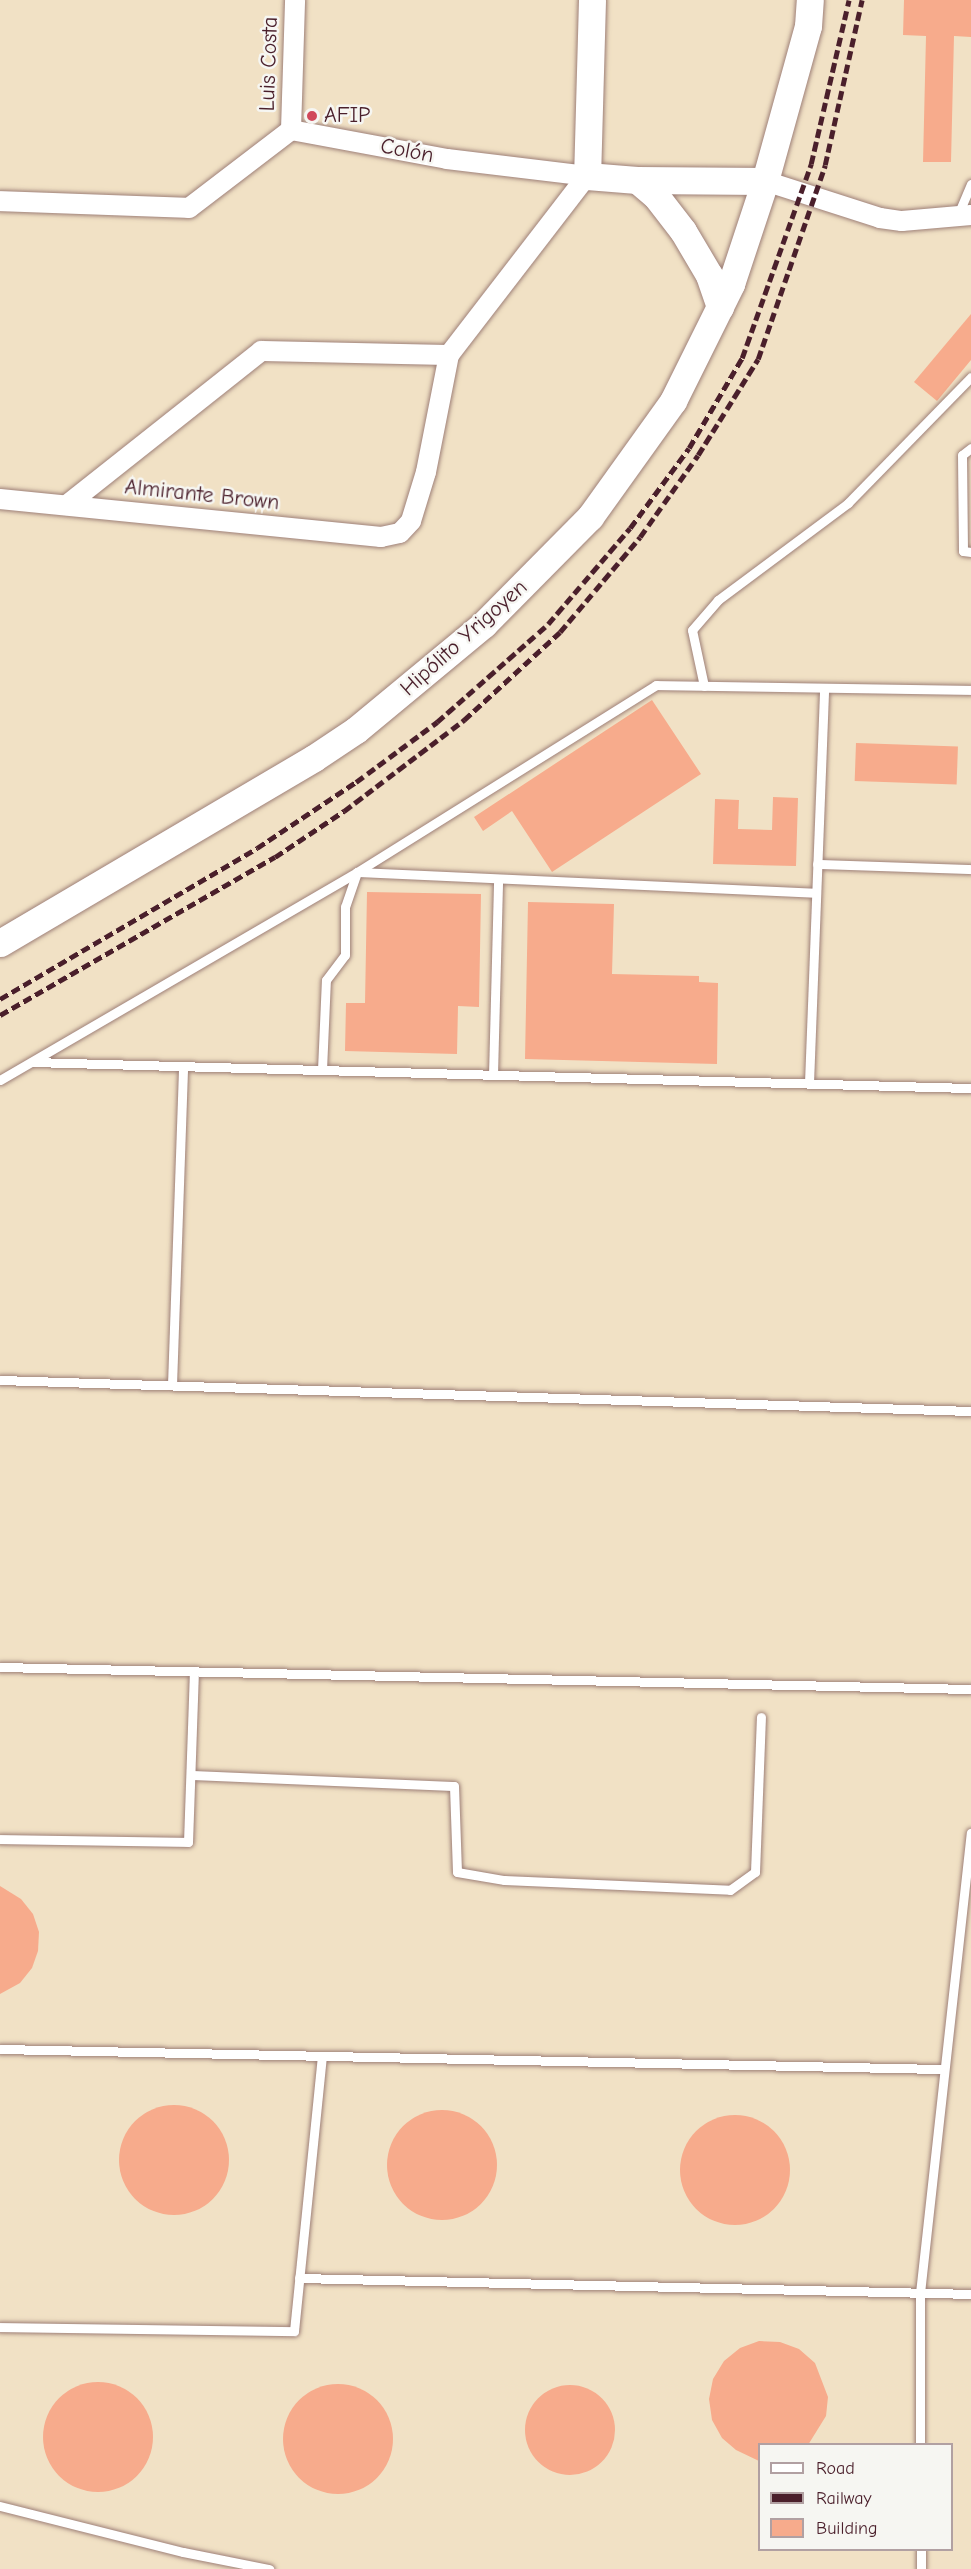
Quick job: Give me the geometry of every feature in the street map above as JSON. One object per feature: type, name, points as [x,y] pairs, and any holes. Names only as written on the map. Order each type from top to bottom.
[{"type":"street","name":"Luis Costa","points":[[291,130],[295,0]]},
{"type":"street","points":[[67,505],[261,351],[449,355],[587,176],[592,0]]},
{"type":"street","name":"Hipólito Yrigoyen","points":[[0,943],[314,758],[398,698],[476,631],[590,517],[633,460],[673,401],[720,307],[749,237],[808,26],[810,0]]},
{"type":"street","name":"Colón","points":[[291,130],[447,159],[587,176],[637,180],[765,181],[880,218],[964,216]]},
{"type":"street","points":[[0,201],[189,208],[291,130]]},
{"type":"street","points":[[637,180],[656,196],[682,231],[709,275],[720,307]]},
{"type":"street","name":"Almirante Brown","points":[[0,499],[381,537],[400,533],[411,521],[426,472],[449,355]]},
{"type":"lane","points":[[964,216],[971,184]]},
{"type":"lane","points":[[704,686],[692,630],[718,600],[848,503],[971,376]]},
{"type":"lane","points":[[971,448],[962,455],[963,551],[971,552]]},
{"type":"lane","points":[[0,1080],[357,872],[656,685],[971,690]]},
{"type":"lane","points":[[809,1083],[824,688]]},
{"type":"lane","points":[[817,864],[971,869]]},
{"type":"lane","points":[[357,872],[816,893]]},
{"type":"lane","points":[[322,1070],[326,980],[345,956],[345,907],[357,872]]},
{"type":"lane","points":[[493,1075],[498,879]]},
{"type":"lane","points":[[30,1062],[971,1088]]},
{"type":"lane","points":[[172,1385],[183,1066]]},
{"type":"lane","points":[[0,1380],[971,1411]]},
{"type":"lane","points":[[0,1667],[971,1689]]},
{"type":"lane","points":[[0,1839],[188,1842],[194,1671]]},
{"type":"lane","points":[[191,1775],[454,1786],[457,1872],[504,1880],[730,1890],[755,1872],[761,1717]]},
{"type":"lane","points":[[920,2443],[920,2293],[942,2070],[971,1833]]},
{"type":"lane","points":[[0,2049],[942,2070]]},
{"type":"lane","points":[[0,2327],[294,2331],[322,2056]]},
{"type":"lane","points":[[299,2278],[971,2294]]},
{"type":"lane","points":[[0,2506],[183,2552],[269,2569]]},
{"type":"lane","points":[[921,2551],[921,2569]]},
{"type":"building","points":[[904,0],[971,0],[971,37],[954,36],[951,162],[923,162],[926,36],[903,35]]},
{"type":"building","points":[[971,314],[971,360],[937,401],[914,382]]},
{"type":"building","points":[[652,700],[701,774],[552,872],[512,811],[483,831],[474,817]]},
{"type":"building","points":[[856,743],[958,747],[957,785],[855,781]]},
{"type":"building","points":[[773,797],[798,798],[796,866],[713,864],[715,799],[739,800],[738,829],[772,830]]},
{"type":"building","points":[[367,892],[481,894],[479,1007],[458,1006],[457,1054],[345,1051],[346,1003],[365,1003]]},
{"type":"building","points":[[528,902],[614,904],[612,974],[699,976],[699,982],[718,983],[717,1064],[525,1059]]},
{"type":"building","points":[[0,1886],[21,1899],[33,1914],[39,1932],[38,1951],[32,1968],[20,1983],[0,1994]]},
{"type":"building","points":[[174,2105],[195,2109],[213,2121],[225,2139],[229,2160],[225,2181],[213,2199],[195,2211],[174,2215],[153,2211],[135,2199],[123,2181],[119,2160],[123,2139],[135,2121],[153,2109]]},
{"type":"building","points":[[442,2110],[463,2114],[481,2126],[493,2144],[497,2165],[493,2186],[481,2204],[463,2216],[442,2220],[421,2216],[403,2204],[391,2186],[387,2165],[391,2144],[403,2126],[421,2114]]},
{"type":"building","points":[[735,2115],[756,2119],[774,2131],[786,2149],[790,2170],[786,2191],[774,2209],[756,2221],[735,2225],[714,2221],[696,2209],[684,2191],[680,2170],[684,2149],[696,2131],[714,2119]]},
{"type":"building","points":[[759,2341],[780,2342],[799,2349],[815,2363],[828,2397],[826,2416],[809,2443],[758,2443],[758,2461],[736,2450],[722,2438],[712,2420],[709,2399],[713,2379],[724,2361],[740,2348]]},
{"type":"building","points":[[98,2382],[119,2386],[137,2398],[149,2416],[153,2437],[149,2458],[137,2476],[119,2488],[98,2492],[77,2488],[59,2476],[47,2458],[43,2437],[47,2416],[59,2398],[77,2386]]},
{"type":"building","points":[[338,2384],[359,2388],[377,2400],[389,2418],[393,2439],[389,2460],[377,2478],[359,2490],[338,2494],[317,2490],[299,2478],[287,2460],[283,2439],[287,2418],[299,2400],[317,2388]]},
{"type":"building","points":[[570,2385],[587,2389],[602,2398],[611,2413],[615,2430],[611,2447],[602,2462],[587,2471],[570,2475],[553,2471],[538,2462],[529,2447],[525,2430],[529,2413],[538,2398],[553,2389]]},
{"type":"railway","points":[[0,999],[257,848],[356,782],[437,722],[548,624],[630,528],[689,448],[742,358],[811,164],[849,0]]},
{"type":"railway","points":[[0,1015],[275,857],[344,811],[464,720],[560,632],[640,537],[698,455],[758,359],[825,165],[862,0]]},
{"type":"place","name":"AFIP","points":[[312,116]]}]
